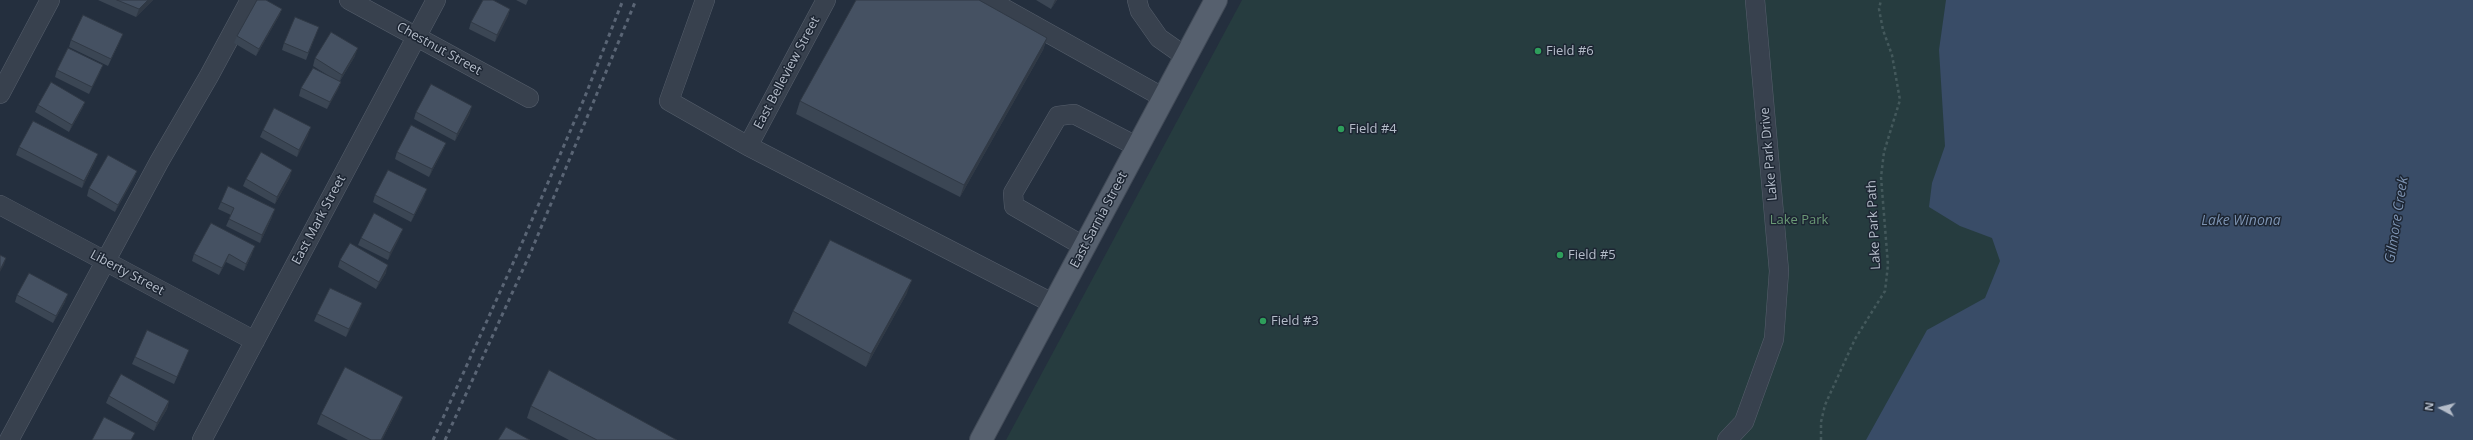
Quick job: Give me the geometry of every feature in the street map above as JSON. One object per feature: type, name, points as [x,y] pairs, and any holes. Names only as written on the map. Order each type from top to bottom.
[{"type":"main road","name":"East Sarnia Street","points":[[981,440],[1216,0]]},
{"type":"street","points":[[0,94],[50,0]]},
{"type":"street","points":[[9,440],[250,0]]},
{"type":"street","name":"Chestnut Street","points":[[349,0],[529,98]]},
{"type":"street","name":"East Mark Street","points":[[202,440],[436,0]]},
{"type":"street","points":[[705,0],[669,101],[748,146],[1054,304]]},
{"type":"street","name":"East Belleview Street","points":[[748,146],[826,0]]},
{"type":"street","points":[[989,0],[1164,98]]},
{"type":"street","points":[[1137,0],[1140,11],[1159,38],[1186,56]]},
{"type":"street","name":"Lake Park Drive","points":[[1727,440],[1744,422],[1774,339],[1779,271],[1755,0]]},
{"type":"street","points":[[1085,247],[1014,206],[1013,193],[1058,116],[1074,114],[1138,147]]},
{"type":"street","name":"Liberty Street","points":[[0,205],[254,341]]},
{"type":"path","name":"Lake Park Path","points":[[1821,440],[1821,422],[1825,404],[1855,339],[1885,291],[1888,265],[1881,177],[1884,152],[1900,100],[1894,62],[1883,30],[1879,9],[1881,0]]},
{"type":"green space","name":"Lake Park","points":[[1242,0],[2473,0],[2473,440],[1006,440]]},
{"type":"water","name":"Lake Winona","points":[[1946,0],[2473,0],[2473,440],[1866,440],[1927,330],[1985,298],[2000,261],[1992,238],[1960,226],[1929,207],[1932,183],[1945,146],[1939,50]]},
{"type":"building","points":[[117,0],[148,0],[139,9]]},
{"type":"building","points":[[257,0],[266,0],[282,9],[259,49],[237,36]]},
{"type":"building","points":[[483,0],[493,0],[510,9],[497,35],[471,22]]},
{"type":"building","points":[[856,0],[979,0],[1047,38],[964,185],[800,101]]},
{"type":"building","points":[[83,15],[123,34],[111,59],[71,40]]},
{"type":"building","points":[[295,17],[319,27],[308,53],[284,43]]},
{"type":"building","points":[[331,32],[358,48],[342,75],[315,58]]},
{"type":"building","points":[[68,48],[103,65],[92,87],[57,70]]},
{"type":"building","points":[[313,68],[341,82],[330,102],[301,88]]},
{"type":"building","points":[[51,82],[85,102],[72,125],[38,105]]},
{"type":"building","points":[[431,84],[472,106],[457,134],[416,112]]},
{"type":"building","points":[[274,108],[311,127],[299,150],[263,130]]},
{"type":"building","points":[[33,121],[98,154],[84,181],[19,147]]},
{"type":"building","points":[[411,125],[446,143],[432,169],[397,152]]},
{"type":"building","points":[[261,152],[292,170],[277,197],[246,179]]},
{"type":"building","points":[[108,155],[137,171],[118,205],[89,188]]},
{"type":"building","points":[[388,170],[427,189],[414,215],[375,195]]},
{"type":"building","points":[[228,186],[275,209],[262,235],[229,219],[234,208],[221,202]]},
{"type":"building","points":[[374,213],[403,229],[390,253],[361,238]]},
{"type":"building","points":[[211,223],[255,246],[246,264],[229,254],[222,268],[194,254]]},
{"type":"building","points":[[830,240],[912,280],[871,354],[793,311]]},
{"type":"building","points":[[350,243],[388,265],[379,282],[340,260]]},
{"type":"building","points":[[0,255],[6,258],[0,270]]},
{"type":"building","points":[[29,273],[68,294],[56,316],[17,295]]},
{"type":"building","points":[[330,288],[362,303],[349,329],[317,314]]},
{"type":"building","points":[[147,330],[189,350],[177,377],[135,357]]},
{"type":"building","points":[[345,367],[403,397],[381,440],[371,440],[321,414]]},
{"type":"building","points":[[549,370],[677,440],[597,440],[531,406]]},
{"type":"building","points":[[121,374],[169,401],[157,423],[109,396]]},
{"type":"building","points":[[104,417],[135,433],[131,440],[92,440]]},
{"type":"building","points":[[506,427],[530,440],[498,440]]},
{"type":"railway","points":[[433,440],[519,250],[584,99],[623,0]]},
{"type":"railway","points":[[445,440],[530,254],[636,0]]},
{"type":"place","name":"Field #6","points":[[1538,51]]},
{"type":"place","name":"Field #4","points":[[1341,129]]},
{"type":"place","name":"Field #5","points":[[1560,255]]},
{"type":"place","name":"Field #3","points":[[1263,321]]},
{"type":"water label","name":"Gilmore Creek","points":[[2397,220]]}]
